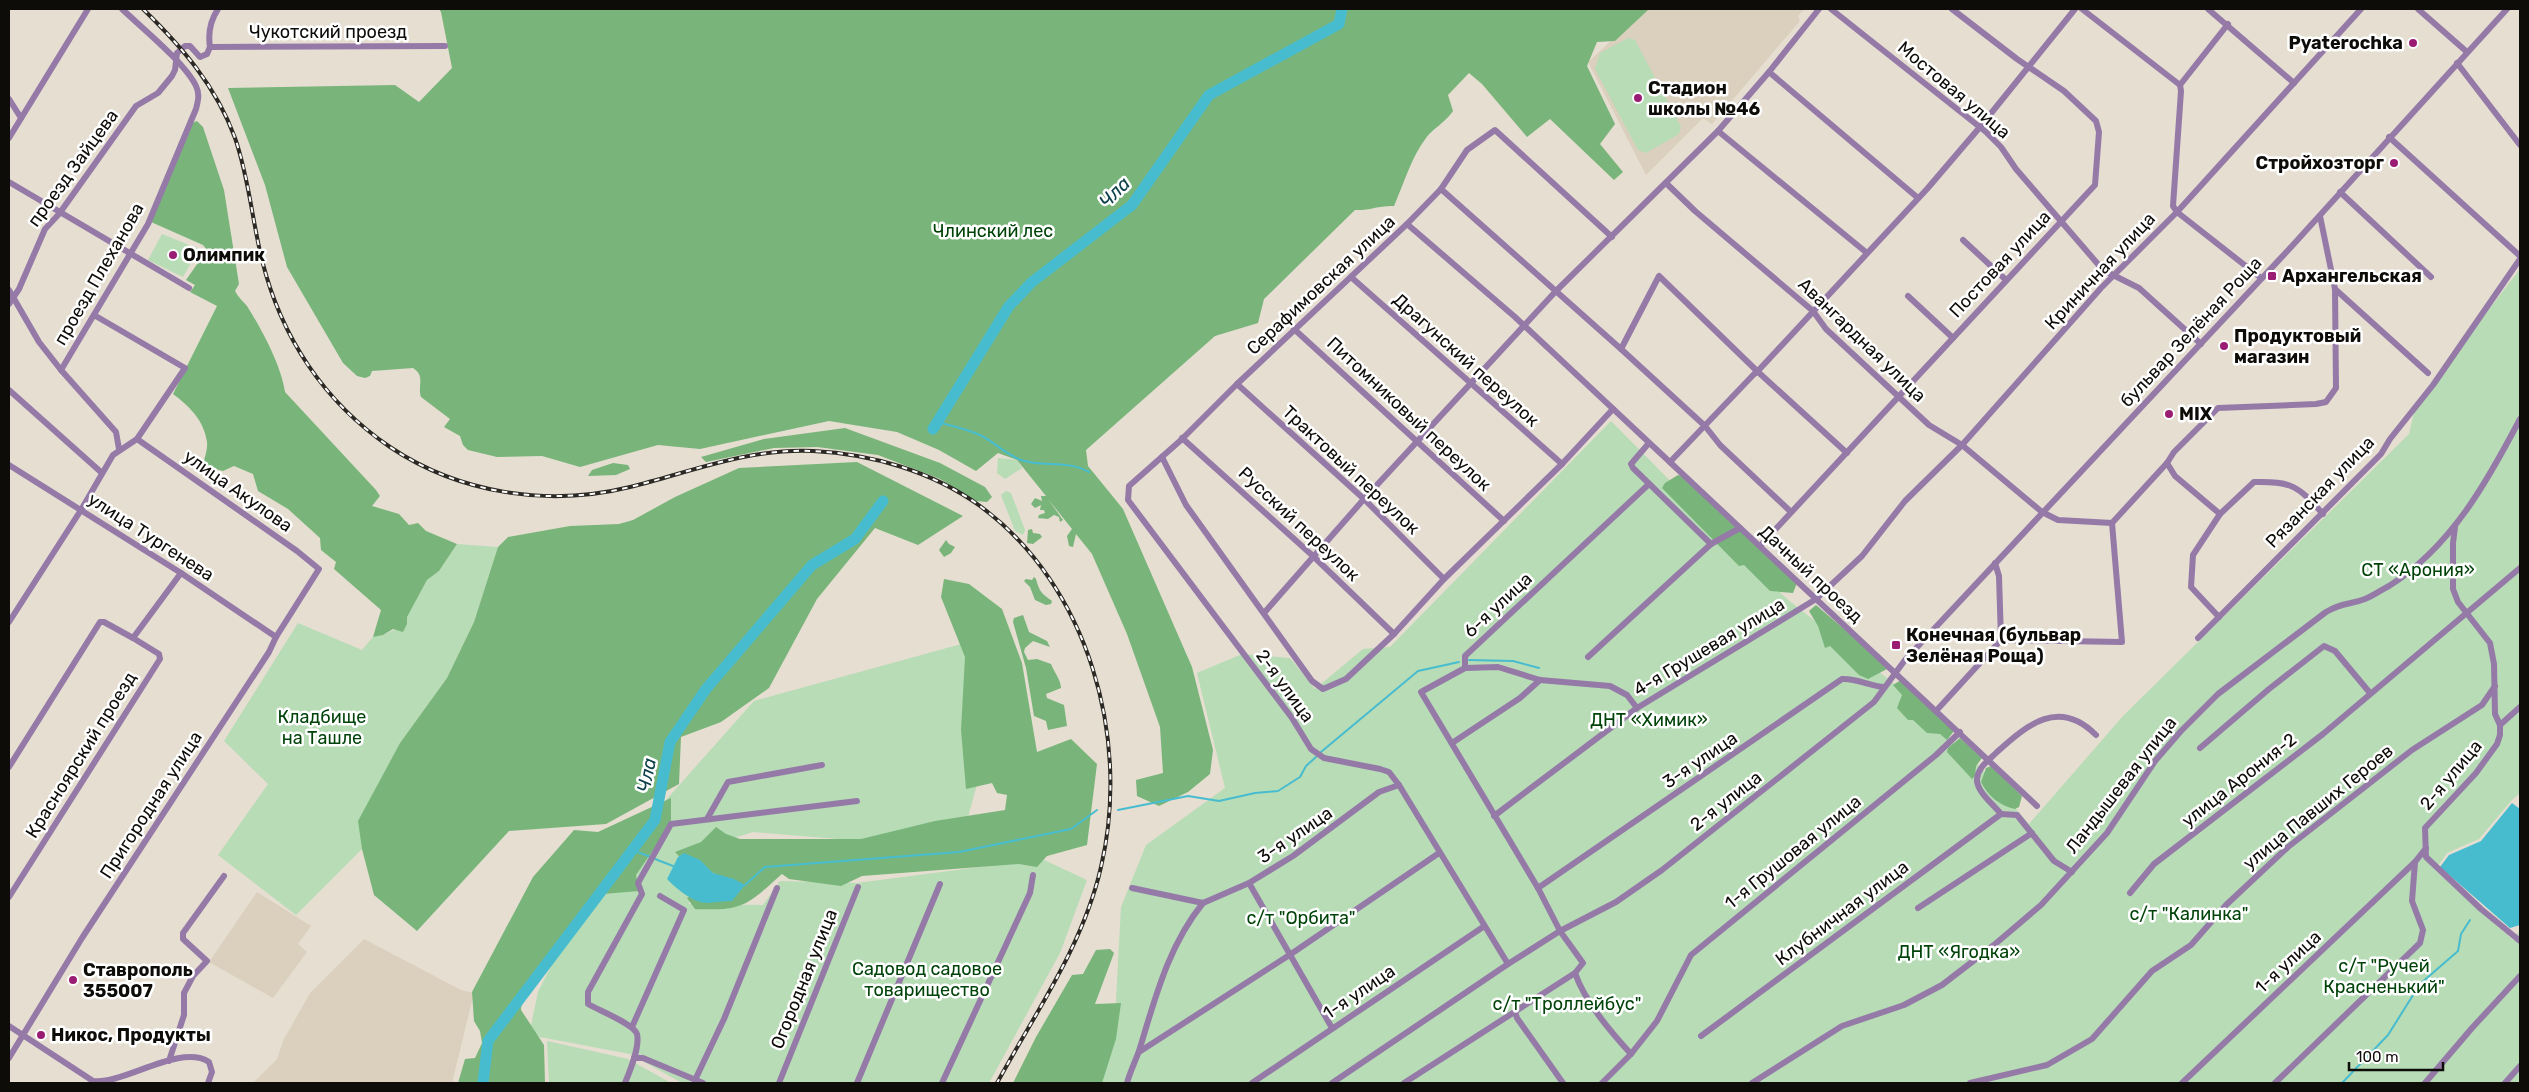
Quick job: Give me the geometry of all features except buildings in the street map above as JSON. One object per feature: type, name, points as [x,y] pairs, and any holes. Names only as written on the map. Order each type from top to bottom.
[{"type":"street","points":[[9,138],[88,9]]},
{"type":"street","points":[[122,9],[176,61]]},
{"type":"street","points":[[210,48],[209,37],[212,18],[218,9]]},
{"type":"street","points":[[1264,613],[1364,499],[1556,290],[1718,131],[1769,72],[1819,9]]},
{"type":"street","name":"Мостовая улица","points":[[1831,9],[1980,127],[2001,147],[2016,169],[2103,270],[2139,288],[2201,344]]},
{"type":"street","name":"Постовая улица","points":[[1760,546],[1953,338],[2005,279],[2095,185],[2099,126],[2096,121],[2064,91],[2028,67],[1952,9]]},
{"type":"street","points":[[1670,462],[1706,426],[1918,198],[1980,127],[2075,9]]},
{"type":"street","points":[[2082,9],[2180,85],[2173,206],[2177,212],[2261,278]]},
{"type":"street","points":[[2208,9],[2228,24],[2294,83]]},
{"type":"street","name":"Криничная улица","points":[[1862,556],[1906,501],[1962,445],[2114,275],[2177,212],[2361,9]]},
{"type":"street","points":[[2418,9],[2467,52]]},
{"type":"street","name":"бульвар Зелёная Роща","points":[[1894,673],[2042,512],[2320,216],[2389,137],[2507,9]]},
{"type":"street","points":[[2180,85],[2228,24]]},
{"type":"street","name":"Чукотский проезд","points":[[176,61],[177,53],[185,46],[190,46],[200,57],[207,54],[210,48],[445,46]]},
{"type":"street","name":"проезд Плеханова","points":[[61,370],[148,224],[196,109],[199,97],[196,86],[176,61]]},
{"type":"street","name":"проезд Зайцева","points":[[9,304],[45,229],[59,214],[136,106],[158,93],[172,76],[176,61]]},
{"type":"street","points":[[2457,63],[2520,145]]},
{"type":"street","points":[[1769,72],[1918,198]]},
{"type":"street","points":[[9,99],[21,118]]},
{"type":"street","points":[[1407,224],[1441,189],[1467,150],[1495,130],[1612,237]]},
{"type":"street","points":[[1718,131],[1867,252]]},
{"type":"street","points":[[2389,137],[2520,258]]},
{"type":"street","points":[[9,182],[59,214],[189,288]]},
{"type":"street","name":"Авангардная улица","points":[[1666,183],[1695,211],[1813,311],[1826,329],[1929,425],[1962,445],[2042,512],[2058,520],[2112,523]]},
{"type":"street","points":[[1441,189],[1706,426],[1720,445],[1791,512]]},
{"type":"street","points":[[2340,192],[2431,277]]},
{"type":"street","points":[[2001,640],[2122,642],[2112,523],[2167,463],[2174,452],[2218,408],[2326,402],[2336,388],[2335,289],[2320,216]]},
{"type":"street","name":"Серафимовская улица","points":[[1128,500],[1129,486],[1407,224],[1524,326],[1613,409]]},
{"type":"street","points":[[1963,240],[2005,279]]},
{"type":"street","name":"Рязанская улица","points":[[2198,638],[2382,454],[2390,439],[2433,384],[2520,258]]},
{"type":"street","name":"Драгунский переулок","points":[[1351,276],[1562,464]]},
{"type":"street","points":[[1621,349],[1659,276],[1756,372],[1847,453]]},
{"type":"street","points":[[2335,289],[2428,374]]},
{"type":"street","points":[[9,290],[39,342],[116,432],[119,449]]},
{"type":"street","points":[[1908,296],[1953,338]]},
{"type":"street","points":[[9,622],[12,610],[81,510],[112,455],[137,439],[185,368],[94,314]]},
{"type":"street","name":"Питомниковый переулок","points":[[1294,329],[1504,521]]},
{"type":"street","name":"Трактовый переулок","points":[[1237,384],[1364,499],[1444,579]]},
{"type":"street","points":[[9,390],[102,473]]},
{"type":"street","points":[[1162,456],[1186,505],[1312,681],[1323,689],[1346,679],[1394,634],[1444,579],[1562,464],[1613,409]]},
{"type":"street","name":"Дачный проезд","points":[[1613,409],[1894,673],[1990,759],[2037,806]]},
{"type":"street","name":"Ландышевая улица","points":[[1752,1083],[1842,1026],[1904,1005],[1942,985],[2041,905],[2106,833],[2155,761],[2218,694],[2340,603],[2365,600],[2420,565],[2456,526],[2475,499],[2520,419]]},
{"type":"street","name":"Русский переулок","points":[[1182,438],[1313,556],[1394,634]]},
{"type":"street","name":"улица Акулова","points":[[137,439],[297,550],[319,569]]},
{"type":"street","points":[[1650,443],[1631,464],[1649,484],[1712,544]]},
{"type":"street","points":[[2167,463],[2175,476],[2220,514]]},
{"type":"street","name":"улица Тургенева","points":[[9,465],[181,573],[276,637]]},
{"type":"street","points":[[2218,617],[2191,587],[2190,579],[2192,555],[2220,514],[2254,482],[2280,482],[2292,485],[2323,514]]},
{"type":"street","name":"6-я улица","points":[[1637,708],[1627,695],[1610,686],[1540,680],[1498,668],[1466,668],[1464,656],[1649,484]]},
{"type":"street","name":"2-я улица","points":[[1128,500],[1292,718],[1311,748],[1324,758],[1380,768],[1389,772],[1399,785],[1483,927],[1508,964]]},
{"type":"street","name":"2-я улица","points":[[2426,848],[2426,828],[2476,773],[2496,744],[2500,725],[2495,714],[2490,643],[2467,614],[2453,589],[2453,542],[2456,526]]},
{"type":"street","points":[[1588,657],[1712,544],[1740,528]]},
{"type":"street","name":"4-я Грушевая улица","points":[[1494,816],[1637,708],[1816,599],[1862,556]]},
{"type":"street","points":[[1936,711],[2001,640],[1999,576],[1995,564]]},
{"type":"street","name":"улица Арония-2","points":[[2130,893],[2154,864],[2323,734],[2520,568]]},
{"type":"street","name":"Пригородная улица","points":[[9,1058],[82,938],[269,652],[276,637],[319,569]]},
{"type":"street","points":[[133,638],[181,573]]},
{"type":"street","name":"Красноярский проезд","points":[[9,767],[100,622],[104,622],[159,654],[160,659],[9,897]]},
{"type":"street","points":[[2200,748],[2276,683],[2324,646],[2335,651],[2370,693]]},
{"type":"street","points":[[1404,1083],[1575,973],[1583,963],[1560,931],[1538,888],[1421,692],[1466,668]]},
{"type":"street","name":"2-я улица","points":[[1332,1083],[1508,964],[1560,931],[1616,902],[1662,870],[1874,702],[1894,673]]},
{"type":"street","name":"3-я улица","points":[[1538,888],[1842,679],[1850,679],[1869,686],[1884,687]]},
{"type":"street","points":[[1452,744],[1520,698],[1540,680]]},
{"type":"street","name":"улица Павших Героев","points":[[1970,1083],[2047,1065],[2092,1039],[2152,971],[2190,945],[2226,905],[2282,852],[2412,750],[2482,705],[2494,686]]},
{"type":"street","points":[[2500,725],[2520,707]]},
{"type":"street","points":[[2072,872],[2054,861],[2017,815],[2000,814],[1979,788],[1977,780],[1981,767],[2025,727],[2039,720],[2070,717],[2086,724],[2096,735]]},
{"type":"street","name":"1-я Грушовая улица","points":[[1602,1083],[1631,1054],[1663,1010],[1691,954],[1936,755],[1960,732]]},
{"type":"street","points":[[707,820],[728,782],[822,765]]},
{"type":"street","name":"3-я улица","points":[[1127,1083],[1150,1011],[1181,933],[1203,904],[1249,883],[1293,856],[1379,792],[1399,785]]},
{"type":"street","points":[[625,1083],[634,1058],[637,1034],[632,1027],[588,1004],[588,992],[642,894],[638,882],[671,824],[857,801]]},
{"type":"street","name":"Клубничная улица","points":[[1702,1036],[2000,814]]},
{"type":"street","points":[[1918,908],[2032,833]]},
{"type":"street","points":[[2426,848],[2426,857],[2481,909],[2520,941]]},
{"type":"street","name":"1-я улица","points":[[2182,1083],[2415,862],[2426,848]]},
{"type":"street","points":[[1138,1052],[1291,954],[1439,853]]},
{"type":"street","points":[[2276,1083],[2420,943],[2423,930],[2412,901],[2415,862]]},
{"type":"street","points":[[942,1083],[1030,893],[1033,875]]},
{"type":"street","points":[[169,1061],[184,1015],[184,993],[193,976],[207,961],[183,939],[183,933],[224,876]]},
{"type":"street","points":[[1249,883],[1332,1028]]},
{"type":"street","points":[[857,1083],[940,884]]},
{"type":"street","name":"Огородная улица","points":[[778,1083],[858,887]]},
{"type":"street","points":[[695,1080],[727,1011],[777,888]]},
{"type":"street","points":[[1132,888],[1203,904]]},
{"type":"street","points":[[632,1027],[684,910],[660,896]]},
{"type":"street","name":"1-я улица","points":[[1252,1083],[1483,927]]},
{"type":"street","points":[[1575,973],[1597,1013],[1631,1054]]},
{"type":"street","points":[[2425,1083],[2520,976]]},
{"type":"street","points":[[1515,1012],[1563,1083]]},
{"type":"street","points":[[9,1026],[93,1081],[106,1080],[169,1061],[187,1058],[205,1059],[211,1065],[212,1072],[208,1083]]},
{"type":"street","points":[[634,1058],[643,1058],[703,1083]]},
{"type":"street","points":[[2505,1083],[2520,1066]]},
{"type":"shaded area","points":[[1646,9],[1804,9],[1798,16],[1800,21],[1712,124],[1703,118],[1646,175],[1588,62]]},
{"type":"shaded area","points":[[257,892],[311,926],[298,944],[307,952],[273,998],[209,962]]},
{"type":"shaded area","points":[[364,939],[461,990],[474,993],[452,1083],[253,1083],[277,1059],[283,1041],[310,993]]},
{"type":"green space","name":"Члинский лес","points":[[439,9],[1649,9],[1615,41],[1597,42],[1587,66],[1615,124],[1600,144],[1623,172],[1614,180],[1550,119],[1527,137],[1482,84],[1469,73],[1448,95],[1453,111],[1429,135],[1421,146],[1412,162],[1394,206],[1355,210],[1264,299],[1258,323],[1215,336],[1086,450],[1088,466],[1123,509],[1192,667],[1213,750],[1210,774],[1188,792],[1159,806],[1137,796],[1136,780],[1163,773],[1160,727],[1127,634],[1092,554],[1076,534],[1073,547],[1069,546],[1067,536],[1072,529],[1048,499],[1063,520],[1060,522],[1059,517],[1054,515],[1048,519],[1038,518],[1039,515],[1045,513],[1044,510],[1040,510],[1041,505],[1035,508],[1031,504],[1035,498],[1042,501],[1041,496],[1046,496],[1017,460],[998,453],[976,471],[939,450],[897,432],[829,421],[700,449],[658,445],[580,467],[542,456],[497,457],[468,450],[463,445],[460,436],[444,427],[450,419],[421,397],[419,374],[413,368],[372,371],[370,376],[365,378],[357,376],[343,363],[287,267],[265,185],[228,88],[395,85],[419,102],[452,68]]},
{"type":"green space","name":"Стадион школы №46","points":[[1628,38],[1635,40],[1681,127],[1679,134],[1646,153],[1638,150],[1595,69],[1600,53]]},
{"type":"green space","points":[[197,121],[203,127],[224,190],[239,284],[235,291],[247,306],[270,348],[285,392],[376,490],[380,496],[372,506],[399,514],[409,525],[418,523],[426,531],[457,544],[439,571],[427,580],[407,617],[407,624],[403,632],[393,629],[383,635],[373,637],[381,610],[334,569],[336,562],[321,550],[320,538],[288,509],[258,491],[253,474],[234,466],[223,471],[203,466],[207,445],[203,427],[185,403],[173,394],[217,306],[190,292],[195,285],[186,280],[207,250],[203,245],[151,222],[192,123]]},
{"type":"green space","name":"Олимпик","points":[[162,234],[199,249],[183,277],[148,260]]},
{"type":"green space","points":[[2520,269],[2520,793],[2479,839],[2447,853],[2435,870],[2513,940],[2520,930],[2520,1083],[1096,1083],[1114,1039],[1121,907],[1146,845],[1225,788],[1197,673],[1242,654],[1290,658],[1315,689],[1363,649],[1390,647],[1611,421],[1787,599],[1892,682],[1980,767],[2029,824],[2123,716],[2409,434],[2416,404]]},
{"type":"green space","points":[[845,428],[940,463],[985,487],[992,497],[987,502],[976,501],[940,479],[878,455],[817,447],[774,448],[706,462],[701,457],[764,439]]},
{"type":"green space","points":[[998,458],[1017,460],[1022,468],[1005,479],[997,473]]},
{"type":"green space","points":[[857,462],[963,516],[918,545],[875,528],[817,599],[769,688],[721,722],[681,737],[679,784],[606,824],[509,831],[417,931],[374,895],[362,849],[358,821],[400,743],[447,678],[474,622],[498,547],[508,537],[570,526],[619,524],[633,520],[675,497],[739,468]]},
{"type":"green space","points":[[613,463],[628,465],[630,469],[616,475],[588,476],[592,470]]},
{"type":"green space","points":[[1678,475],[1683,476],[1797,583],[1793,593],[1770,591],[1744,565],[1739,566],[1662,488],[1665,483]]},
{"type":"green space","points":[[1006,491],[1011,493],[1025,530],[1023,535],[1015,531],[1001,495]]},
{"type":"green space","points":[[1032,529],[1033,533],[1040,534],[1042,537],[1033,544],[1027,543],[1028,530]]},
{"type":"green space","points":[[946,540],[955,547],[951,553],[944,557],[939,550]]},
{"type":"green space","name":"Кладбище на Ташле","points":[[457,544],[498,547],[474,622],[447,678],[400,743],[359,821],[362,849],[296,915],[218,855],[268,784],[224,741],[298,623],[362,650],[373,637],[383,635],[407,624],[406,617],[427,580],[439,571]]},
{"type":"green space","points":[[1034,577],[1041,592],[1052,601],[1051,604],[1046,605],[1035,600],[1030,587],[1024,581],[1026,579],[1032,580]]},
{"type":"green space","points":[[944,579],[969,584],[1002,609],[1022,663],[1037,752],[1071,739],[1097,764],[1087,845],[1047,856],[1037,867],[1019,864],[862,876],[841,886],[789,879],[782,874],[761,893],[744,904],[724,909],[695,909],[687,898],[722,877],[682,859],[675,852],[701,842],[716,827],[726,834],[740,839],[861,839],[935,821],[1005,810],[1007,795],[997,793],[992,783],[966,789],[961,730],[965,657],[941,597]]},
{"type":"green space","points":[[1816,605],[1887,666],[1887,669],[1868,679],[1859,675],[1830,646],[1825,648],[1818,626],[1809,611]]},
{"type":"green space","points":[[1023,615],[1029,632],[1047,641],[1050,647],[1033,641],[1025,648],[1024,652],[1028,660],[1037,659],[1051,664],[1059,679],[1061,688],[1046,694],[1047,698],[1064,705],[1067,726],[1048,730],[1046,721],[1034,716],[1026,668],[1013,622],[1014,618]]},
{"type":"green space","name":"Садовод садовое товарищество","points":[[976,640],[1002,695],[966,824],[862,841],[753,832],[707,846],[695,863],[689,904],[763,905],[780,881],[857,883],[1042,859],[1087,880],[1060,953],[989,1083],[682,1083],[630,1054],[529,1035],[538,992],[594,881],[754,701]]},
{"type":"green space","points":[[1901,680],[1954,731],[1947,740],[1940,734],[1927,733],[1913,720],[1908,720],[1897,708],[1902,695],[1893,685]]},
{"type":"green space","points":[[1960,738],[1982,758],[1976,766],[1975,776],[1972,779],[1947,752],[1948,748]]},
{"type":"green space","points":[[1991,766],[2022,796],[2019,807],[2015,809],[2010,808],[1999,803],[1984,787],[1981,782],[1986,768]]},
{"type":"green space","points":[[671,798],[671,824],[636,875],[639,891],[603,894],[529,995],[522,998],[521,1010],[544,1045],[545,1083],[458,1083],[465,1059],[475,1058],[482,1043],[480,1031],[474,1021],[472,992],[533,877],[574,830],[598,832]]},
{"type":"green space","points":[[1110,949],[1114,953],[1095,1004],[1121,1003],[1116,1039],[1102,1083],[1013,1083],[1036,1037],[1072,975],[1083,974],[1096,950]]},
{"type":"green space","points":[[547,1041],[628,1059],[671,1083],[549,1083]]},
{"type":"water","points":[[2512,803],[2520,809],[2520,925],[2510,928],[2440,867],[2449,855],[2481,841]]},
{"type":"water","points":[[684,853],[700,860],[713,873],[734,879],[745,885],[732,901],[708,903],[691,898],[667,879],[678,857]]},
{"type":"waterway","name":"Чла","points":[[933,429],[1009,306],[1032,282],[1132,205],[1209,95],[1339,24],[1342,9]]},
{"type":"waterway","points":[[937,422],[977,434],[1021,460],[1071,466],[1089,472]]},
{"type":"waterway","name":"Чла","points":[[483,1083],[488,1041],[655,820],[670,742],[706,689],[812,565],[855,539],[883,501]]},
{"type":"waterway","points":[[1469,660],[1513,661],[1539,668]]},
{"type":"waterway","points":[[1321,752],[1418,671],[1459,662]]},
{"type":"waterway","points":[[1118,810],[1188,796],[1219,801],[1255,793],[1278,791],[1300,777],[1306,766],[1316,757]]},
{"type":"waterway","points":[[745,885],[765,867],[959,852],[1071,829],[1097,810]]},
{"type":"waterway","points":[[632,850],[651,857]]},
{"type":"waterway","points":[[655,859],[673,866]]},
{"type":"waterway","points":[[2342,1083],[2388,1035],[2420,984],[2458,951],[2461,934],[2470,920]]},
{"type":"railway","points":[[143,9],[196,68],[208,84],[227,119],[244,168],[262,260],[270,288],[293,341],[308,366],[345,410],[390,447],[417,463],[475,486],[537,496],[599,493],[630,487],[720,462],[766,453],[813,451],[857,456],[879,460],[942,483],[980,506],[1018,539],[1049,578],[1074,622],[1093,669],[1105,718],[1110,768],[1109,818],[1101,867],[1093,896],[1082,924],[1070,952],[997,1083]]},
{"type":"place","name":"Pyaterochka","points":[[2413,43]]},
{"type":"place","name":"Стадион школы №46","points":[[1638,98]]},
{"type":"place","name":"Стройхозторг","points":[[2394,163]]},
{"type":"place","name":"Олимпик","points":[[173,255]]},
{"type":"place","name":"Архангельская","points":[[2272,276]]},
{"type":"place","name":"Продуктовый магазин","points":[[2224,346]]},
{"type":"place","name":"MIX","points":[[2169,414]]},
{"type":"place","name":"Конечная (бульвар Зелёная Роща)","points":[[1896,645]]},
{"type":"place","name":"Ставрополь 355007","points":[[73,980]]},
{"type":"place","name":"Никос, Продукты","points":[[41,1035]]},
{"type":"park label","name":"СТ «Арония»","points":[[2418,570]]},
{"type":"park label","name":"ДНТ «Химик»","points":[[1649,720]]},
{"type":"park label","name":"с/т \"Калинка\"","points":[[2189,914]]},
{"type":"park label","name":"с/т \"Орбита\"","points":[[1301,918]]},
{"type":"park label","name":"ДНТ «Ягодка»","points":[[1959,952]]},
{"type":"park label","name":"с/т \"Ручей Красненький\"","points":[[2384,976]]},
{"type":"park label","name":"с/т \"Троллейбус\"","points":[[1567,1004]]}]
